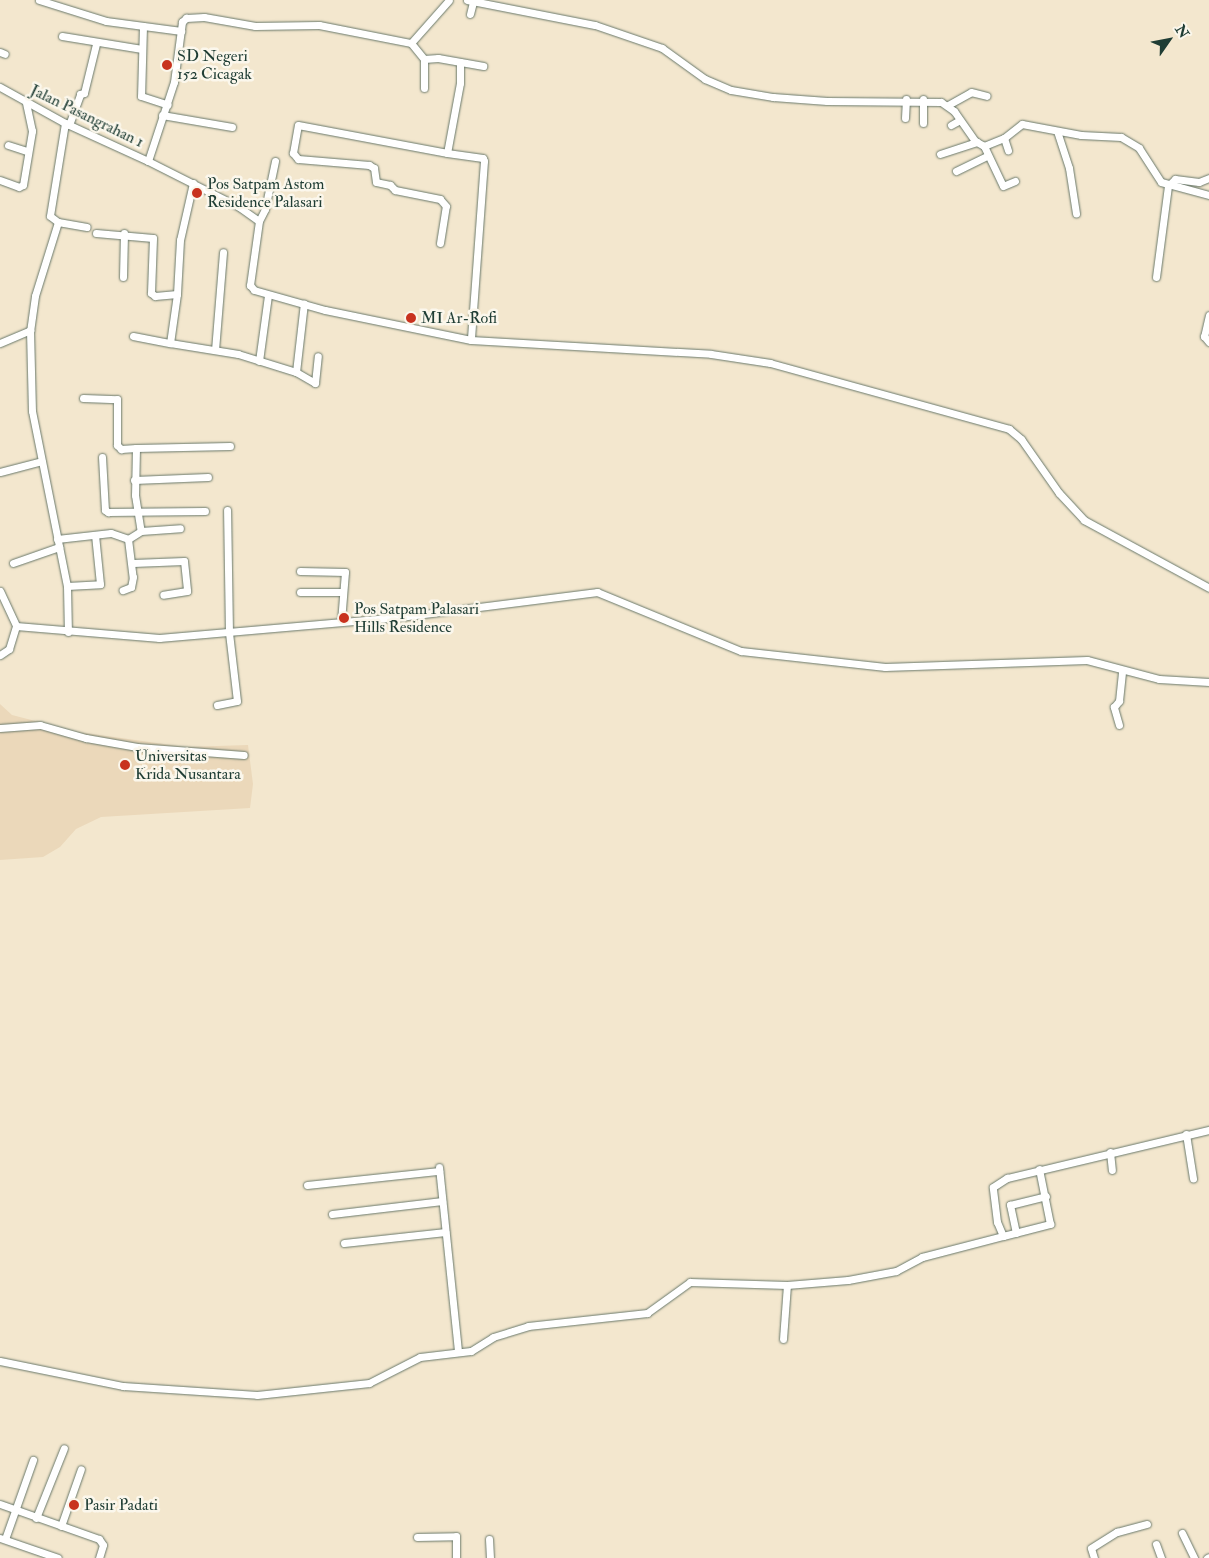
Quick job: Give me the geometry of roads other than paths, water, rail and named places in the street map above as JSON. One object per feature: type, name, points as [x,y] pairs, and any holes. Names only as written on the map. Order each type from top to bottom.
[{"type":"street","points":[[39,0],[106,21],[180,31],[184,20],[204,17],[255,26],[319,25],[411,43],[424,59],[424,88]]},
{"type":"street","points":[[411,43],[448,0]]},
{"type":"street","points":[[470,14],[470,1],[595,25],[662,48],[705,80],[726,89],[773,97],[818,100],[923,99],[948,105],[977,142],[984,146],[987,156],[1003,186],[1015,182]]},
{"type":"street","points":[[143,26],[142,98],[168,105]]},
{"type":"street","name":"Jalan Pasangrahan 1","points":[[0,87],[67,124],[148,161],[162,115],[168,105],[180,31]]},
{"type":"street","points":[[62,36],[96,44],[142,49]]},
{"type":"street","points":[[87,226],[58,222],[49,214],[67,124],[80,94],[84,92],[96,44]]},
{"type":"street","points":[[424,59],[483,66]]},
{"type":"street","points":[[447,153],[460,83],[460,62]]},
{"type":"street","points":[[948,105],[971,92],[987,96]]},
{"type":"street","points":[[905,118],[906,99]]},
{"type":"street","points":[[923,99],[924,124]]},
{"type":"street","points":[[0,180],[21,187],[32,128],[26,102]]},
{"type":"street","points":[[162,115],[232,128]]},
{"type":"street","points":[[951,125],[960,120]]},
{"type":"street","points":[[440,244],[446,206],[440,199],[395,190],[390,185],[376,182],[374,168],[369,165],[298,159],[293,153],[298,124],[447,153],[483,158],[471,340]]},
{"type":"street","points":[[984,146],[1004,138],[1022,124],[1057,131],[1121,137],[1134,143],[1156,177],[1168,186],[1209,195]]},
{"type":"street","points":[[1057,131],[1069,168],[1076,213]]},
{"type":"street","points":[[1004,138],[1008,150]]},
{"type":"street","points":[[940,154],[977,142]]},
{"type":"street","points":[[8,145],[27,151]]},
{"type":"street","points":[[956,171],[987,156]]},
{"type":"street","points":[[148,161],[240,207],[259,221]]},
{"type":"street","points":[[276,161],[265,209],[259,221],[250,285],[254,290],[268,295],[471,340],[711,354],[770,363],[1009,429],[1021,439],[1059,493],[1084,520],[1209,588]]},
{"type":"street","points":[[1156,277],[1168,186],[1175,179],[1199,182],[1209,178]]},
{"type":"street","points":[[170,344],[177,294],[180,240],[192,183]]},
{"type":"street","points":[[58,222],[33,305],[30,330],[32,411],[67,586],[68,632]]},
{"type":"street","points":[[96,233],[124,233],[153,238],[152,293],[155,296],[177,294]]},
{"type":"street","points":[[123,277],[124,233]]},
{"type":"street","points":[[215,350],[223,252]]},
{"type":"street","points":[[259,361],[268,295]]},
{"type":"street","points":[[296,372],[304,303]]},
{"type":"street","points":[[1209,315],[1204,336],[1209,342]]},
{"type":"street","points":[[0,343],[30,330]]},
{"type":"street","points":[[133,336],[170,344],[215,350],[259,361],[296,372],[315,382],[318,356]]},
{"type":"street","points":[[82,398],[117,399],[117,445],[121,449],[230,446]]},
{"type":"street","points":[[136,448],[134,480],[137,514],[141,531]]},
{"type":"street","points":[[102,457],[105,510],[137,514],[205,511]]},
{"type":"street","points":[[0,472],[42,461]]},
{"type":"street","points":[[134,480],[208,477]]},
{"type":"street","points":[[217,705],[237,701],[229,633],[227,510]]},
{"type":"street","points":[[128,539],[141,531],[180,528]]},
{"type":"street","points":[[57,539],[116,534],[128,539]]},
{"type":"street","points":[[67,586],[100,584],[95,535]]},
{"type":"street","points":[[123,590],[131,586],[133,563],[128,539]]},
{"type":"street","points":[[14,563],[59,547]]},
{"type":"street","points":[[133,563],[184,561],[186,591],[163,595]]},
{"type":"street","points":[[300,571],[343,571],[341,622]]},
{"type":"street","points":[[0,591],[16,626],[9,649],[0,655]]},
{"type":"street","points":[[300,592],[343,592]]},
{"type":"street","points":[[16,626],[152,638],[229,633],[341,622],[597,592],[741,651],[885,668],[1087,660],[1159,679],[1209,682]]},
{"type":"street","points":[[1119,725],[1114,707],[1119,700],[1122,670]]},
{"type":"street","points":[[0,728],[40,726],[86,738],[137,747],[244,755]]},
{"type":"street","points":[[1003,1236],[997,1222],[993,1187],[1007,1178],[1209,1130]]},
{"type":"street","points":[[1186,1134],[1193,1178]]},
{"type":"street","points":[[1110,1152],[1112,1170]]},
{"type":"street","points":[[307,1184],[439,1169],[458,1352]]},
{"type":"street","points":[[0,1361],[123,1386],[276,1395],[369,1383],[420,1357],[471,1350],[503,1333],[544,1322],[647,1313],[690,1282],[787,1286],[896,1271],[922,1257],[1050,1224],[1046,1196],[1039,1169]]},
{"type":"street","points":[[1016,1233],[1010,1205],[1046,1196]]},
{"type":"street","points":[[332,1214],[442,1201]]},
{"type":"street","points":[[344,1243],[446,1232]]},
{"type":"street","points":[[783,1339],[787,1286]]},
{"type":"street","points":[[36,1518],[64,1448]]},
{"type":"street","points":[[33,1460],[2,1539],[58,1558]]},
{"type":"street","points":[[61,1526],[81,1469]]},
{"type":"street","points":[[0,1504],[102,1542],[99,1558]]},
{"type":"street","points":[[1094,1558],[1091,1548],[1118,1532],[1147,1524]]},
{"type":"street","points":[[1182,1533],[1194,1558]]},
{"type":"street","points":[[417,1537],[456,1536],[456,1558]]},
{"type":"street","points":[[489,1539],[490,1558]]},
{"type":"street","points":[[1156,1544],[1161,1558]]},
{"type":"place","name":"SD Negeri 152 Cicagak","points":[[167,65]]},
{"type":"place","name":"Pos Satpam Astom Residence Palasari","points":[[197,193]]},
{"type":"place","name":"MI Ar-Rofi","points":[[411,318]]},
{"type":"place","name":"Pos Satpam Palasari Hills Residence","points":[[344,618]]},
{"type":"place","name":"Universitas Krida Nusantara","points":[[125,765]]},
{"type":"place","name":"Pasir Padati","points":[[74,1505]]}]
